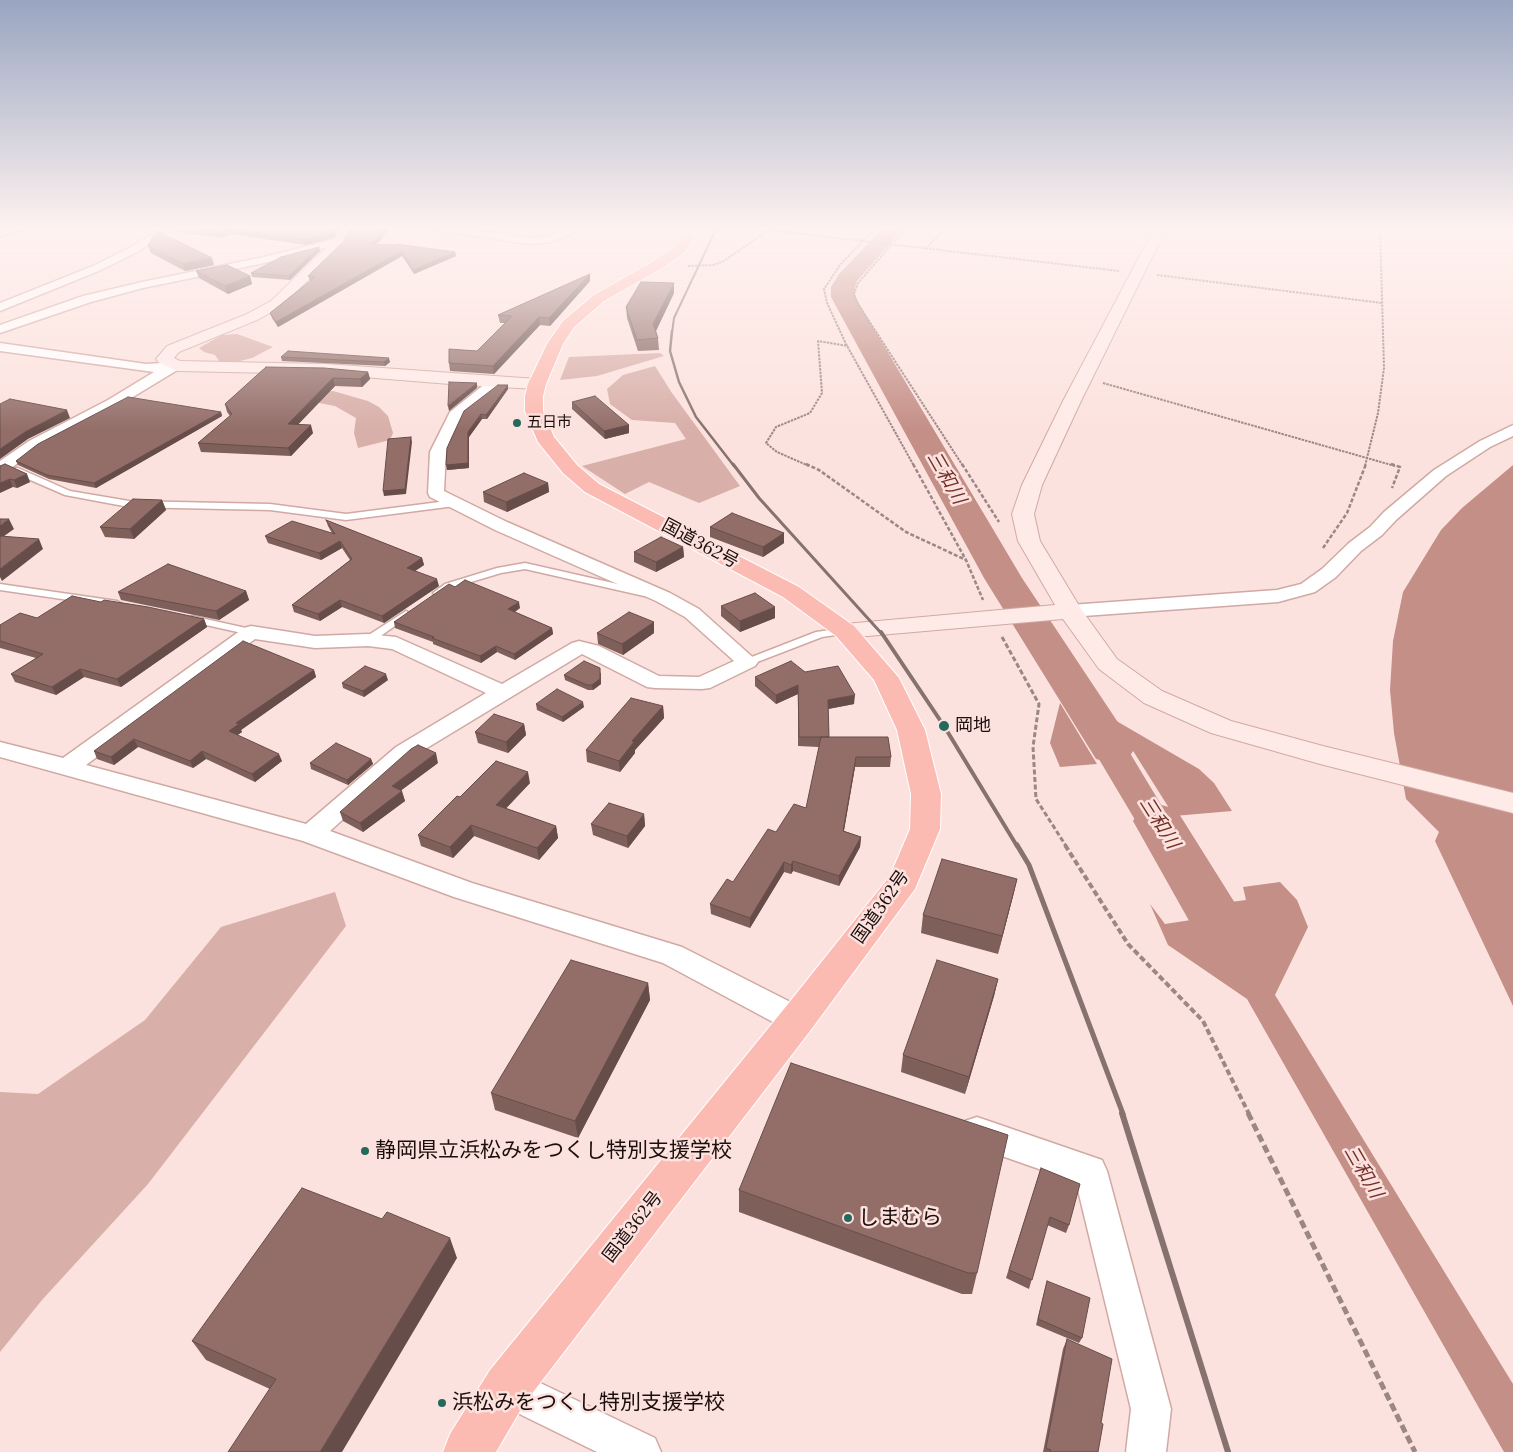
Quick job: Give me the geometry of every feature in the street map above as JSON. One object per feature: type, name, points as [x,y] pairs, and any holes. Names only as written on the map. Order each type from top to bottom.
[{"type":"highway","name":"国道362号","points":[[468,1452],[507,1387],[780,1063],[797,1020],[904,881],[925,829],[926,794],[912,730],[886,678],[845,631],[791,592],[592,488],[570,469],[545,438],[534,411],[534,396],[537,384],[555,344],[568,324],[605,295]]},
{"type":"street","points":[[0,307],[30,295]]},
{"type":"street","points":[[0,329],[104,295]]},
{"type":"street","points":[[177,366],[164,359],[173,349],[252,317],[276,304],[285,295]]},
{"type":"street","points":[[1127,295],[1032,485],[1023,514],[1029,541],[1061,612],[1108,664],[1153,697],[1221,727],[1320,755],[1513,803]]},
{"type":"street","points":[[0,347],[146,368],[177,366],[326,369],[537,384]]},
{"type":"street","points":[[3,467],[34,444],[113,403],[152,378],[177,366]]},
{"type":"street","points":[[310,834],[404,752],[579,647],[592,650],[655,682],[702,684],[748,662],[692,613],[663,597],[455,504],[436,493],[438,452],[457,412],[496,382]]},
{"type":"street","points":[[845,631],[996,616],[1278,596],[1308,588],[1329,573],[1354,547],[1376,531],[1390,516],[1440,473],[1485,444],[1513,430]]},
{"type":"street","points":[[67,767],[251,632],[315,642],[368,640],[396,644],[503,693]]},
{"type":"street","points":[[0,749],[310,834],[463,890],[672,955],[797,1020]]},
{"type":"street","points":[[951,1123],[1090,1171],[1151,1409],[1146,1452]]},
{"type":"street","points":[[507,1387],[641,1452]]},
{"type":"lane","points":[[3,467],[68,493],[129,504],[270,507],[346,517],[455,504]]},
{"type":"lane","points":[[428,600],[448,586],[500,570],[525,566],[663,597]]},
{"type":"lane","points":[[0,587],[124,605]]},
{"type":"lane","points":[[368,640],[413,610]]},
{"type":"lane","points":[[179,616],[251,632]]},
{"type":"lane","points":[[748,662],[820,634],[845,631]]},
{"type":"path","points":[[825,295],[827,304],[848,346],[996,616],[1039,704],[1033,747],[1036,799],[1128,944],[1203,1021],[1415,1452]]},
{"type":"path","points":[[854,295],[858,304],[1004,531],[1029,541]]},
{"type":"path","points":[[1319,554],[1347,513],[1367,458],[1378,414],[1384,368],[1382,295]]},
{"type":"path","points":[[848,346],[818,342],[822,393],[810,413],[776,427],[766,443],[778,452],[819,470],[906,532],[966,560]]},
{"type":"path","points":[[1085,378],[1400,467],[1376,531]]},
{"type":"shaded area","points":[[237,334],[273,347],[252,358],[240,361],[219,361],[215,355],[204,352],[199,348],[222,335]]},
{"type":"shaded area","points":[[660,353],[664,356],[597,376],[560,380],[569,357]]},
{"type":"shaded area","points":[[655,366],[672,393],[740,486],[699,503],[649,482],[625,494],[582,466],[686,439],[675,423],[632,420],[610,404],[607,389],[623,375]]},
{"type":"shaded area","points":[[333,391],[368,401],[379,407],[388,416],[393,433],[390,440],[358,448],[354,433],[356,418],[335,406],[314,402],[303,394]]},
{"type":"shaded area","points":[[335,892],[346,926],[148,1184],[42,1300],[0,1352],[0,1092],[38,1094],[145,1020],[221,927]]},
{"type":"water","points":[[1513,465],[1513,1006],[1435,841],[1439,832],[1406,799],[1394,733],[1390,690],[1393,641],[1403,592],[1441,530],[1462,508]]},
{"type":"water","points":[[1064,673],[1081,700],[1107,715],[1195,861],[1202,863],[1208,873],[1169,877],[1062,697]]},
{"type":"water","points":[[1060,703],[1097,764],[1060,767],[1050,743]]},
{"type":"water","points":[[1113,719],[1199,769],[1214,783],[1232,811],[1174,816]]},
{"type":"water","points":[[1280,882],[1297,900],[1308,927],[1275,995],[1513,1384],[1513,1452],[1504,1452],[1247,999],[1168,945],[1150,904],[1165,924],[1191,920],[1181,900],[1215,896],[1223,903],[1246,900],[1243,887]]},
{"type":"building","points":[[293,295],[324,295],[276,322],[270,313]]},
{"type":"building","points":[[543,295],[571,295],[549,318],[539,317],[493,366],[449,363],[449,349],[477,351],[512,316],[498,315]]},
{"type":"building","points":[[633,295],[668,295],[653,324],[658,338],[637,340],[626,307]]},
{"type":"building","points":[[288,351],[389,358],[384,362],[281,357]]},
{"type":"building","points":[[266,367],[324,368],[368,372],[360,379],[333,378],[288,424],[311,425],[288,448],[198,443],[232,414],[225,404]]},
{"type":"building","points":[[449,382],[477,383],[448,406]]},
{"type":"building","points":[[498,385],[508,385],[486,415],[481,414],[468,432],[468,463],[446,465],[447,448],[464,411]]},
{"type":"building","points":[[595,396],[629,425],[604,431],[572,402]]},
{"type":"building","points":[[128,397],[221,412],[94,483],[47,475],[16,461],[38,444]]},
{"type":"building","points":[[10,399],[67,410],[25,432],[0,449],[0,404]]},
{"type":"building","points":[[411,437],[405,489],[383,491],[388,439]]},
{"type":"building","points":[[5,464],[27,474],[14,480],[10,479],[0,483],[0,466]]},
{"type":"building","points":[[524,473],[548,483],[506,502],[483,492]]},
{"type":"building","points":[[133,499],[162,500],[130,529],[100,527]]},
{"type":"building","points":[[732,513],[784,533],[763,547],[710,527]]},
{"type":"building","points":[[0,519],[9,519],[0,526]]},
{"type":"building","points":[[326,520],[422,558],[407,568],[437,579],[382,616],[340,600],[318,614],[292,605],[352,559],[340,541],[319,553],[265,536],[292,521],[335,534]]},
{"type":"building","points":[[0,536],[39,539],[0,569]]},
{"type":"building","points":[[661,537],[683,547],[656,562],[634,552]]},
{"type":"building","points":[[168,564],[246,591],[216,611],[118,592]]},
{"type":"building","points":[[465,580],[519,602],[508,609],[552,628],[514,654],[496,646],[480,656],[394,622],[449,584],[455,587]]},
{"type":"building","points":[[755,593],[775,607],[740,621],[721,606]]},
{"type":"building","points":[[72,596],[101,602],[104,600],[148,607],[204,619],[117,679],[80,669],[52,687],[11,674],[43,654],[0,641],[0,625],[20,613],[37,618]]},
{"type":"building","points":[[629,612],[654,622],[622,644],[597,633]]},
{"type":"building","points":[[243,641],[314,670],[236,723],[239,724],[229,731],[279,754],[252,774],[202,751],[190,761],[134,739],[111,757],[94,751]]},
{"type":"building","points":[[584,661],[600,668],[600,679],[592,685],[587,685],[564,675]]},
{"type":"building","points":[[791,661],[805,672],[838,666],[855,695],[828,700],[829,737],[799,737],[798,685],[776,695],[755,677]]},
{"type":"building","points":[[365,666],[386,674],[363,691],[342,683]]},
{"type":"building","points":[[557,689],[583,702],[562,717],[536,704]]},
{"type":"building","points":[[631,698],[663,706],[632,741],[634,742],[619,761],[586,750]]},
{"type":"building","points":[[494,714],[524,724],[506,742],[475,732]]},
{"type":"building","points":[[821,737],[888,737],[891,757],[856,757],[843,831],[861,837],[839,876],[793,861],[791,865],[784,862],[750,918],[710,904],[727,879],[733,882],[768,829],[776,832],[794,804],[806,808]]},
{"type":"building","points":[[336,743],[371,759],[347,780],[310,763]]},
{"type":"building","points":[[418,745],[436,753],[392,786],[402,791],[360,823],[340,812],[411,749]]},
{"type":"building","points":[[496,761],[528,772],[496,805],[556,826],[537,848],[471,825],[450,847],[418,835],[457,796],[460,797]]},
{"type":"building","points":[[609,803],[644,814],[627,836],[591,824]]},
{"type":"building","points":[[942,859],[1017,879],[1002,936],[923,915]]},
{"type":"building","points":[[571,960],[648,983],[575,1121],[491,1093]]},
{"type":"building","points":[[937,960],[998,979],[969,1077],[903,1055]]},
{"type":"building","points":[[791,1063],[1008,1135],[977,1273],[968,1273],[739,1190]]},
{"type":"building","points":[[1041,1168],[1080,1184],[1069,1225],[1050,1217],[1032,1280],[1009,1270]]},
{"type":"building","points":[[302,1188],[382,1219],[387,1212],[450,1238],[320,1452],[228,1452],[276,1379],[192,1341]]},
{"type":"building","points":[[1047,1281],[1090,1298],[1082,1338],[1038,1319]]},
{"type":"building","points":[[1067,1339],[1112,1359],[1098,1452],[1050,1452],[1051,1450],[1046,1448]]},
{"type":"waterway","name":"三和川","points":[[843,295],[1003,578],[1112,748]]},
{"type":"waterway","name":"三和川","points":[[1158,821],[1235,951]]},
{"type":"railway","points":[[672,333],[674,318],[685,295]]},
{"type":"railway","points":[[672,331],[670,351],[679,382],[696,417],[734,466]]},
{"type":"railway","points":[[733,464],[759,498],[882,634]]},
{"type":"railway","points":[[881,632],[944,726],[1017,846]]},
{"type":"railway","points":[[1017,845],[1029,865],[1123,1114]]},
{"type":"railway","points":[[1122,1113],[1228,1452]]},
{"type":"place","name":"五日市","points":[[517,423]]},
{"type":"place","name":"岡地","points":[[944,726]]},
{"type":"place","name":"静岡県立浜松みをつくし特別支援学校","points":[[365,1151]]},
{"type":"place","name":"しまむら","points":[[848,1218]]},
{"type":"place","name":"浜松みをつくし特別支援学校","points":[[442,1403]]}]
